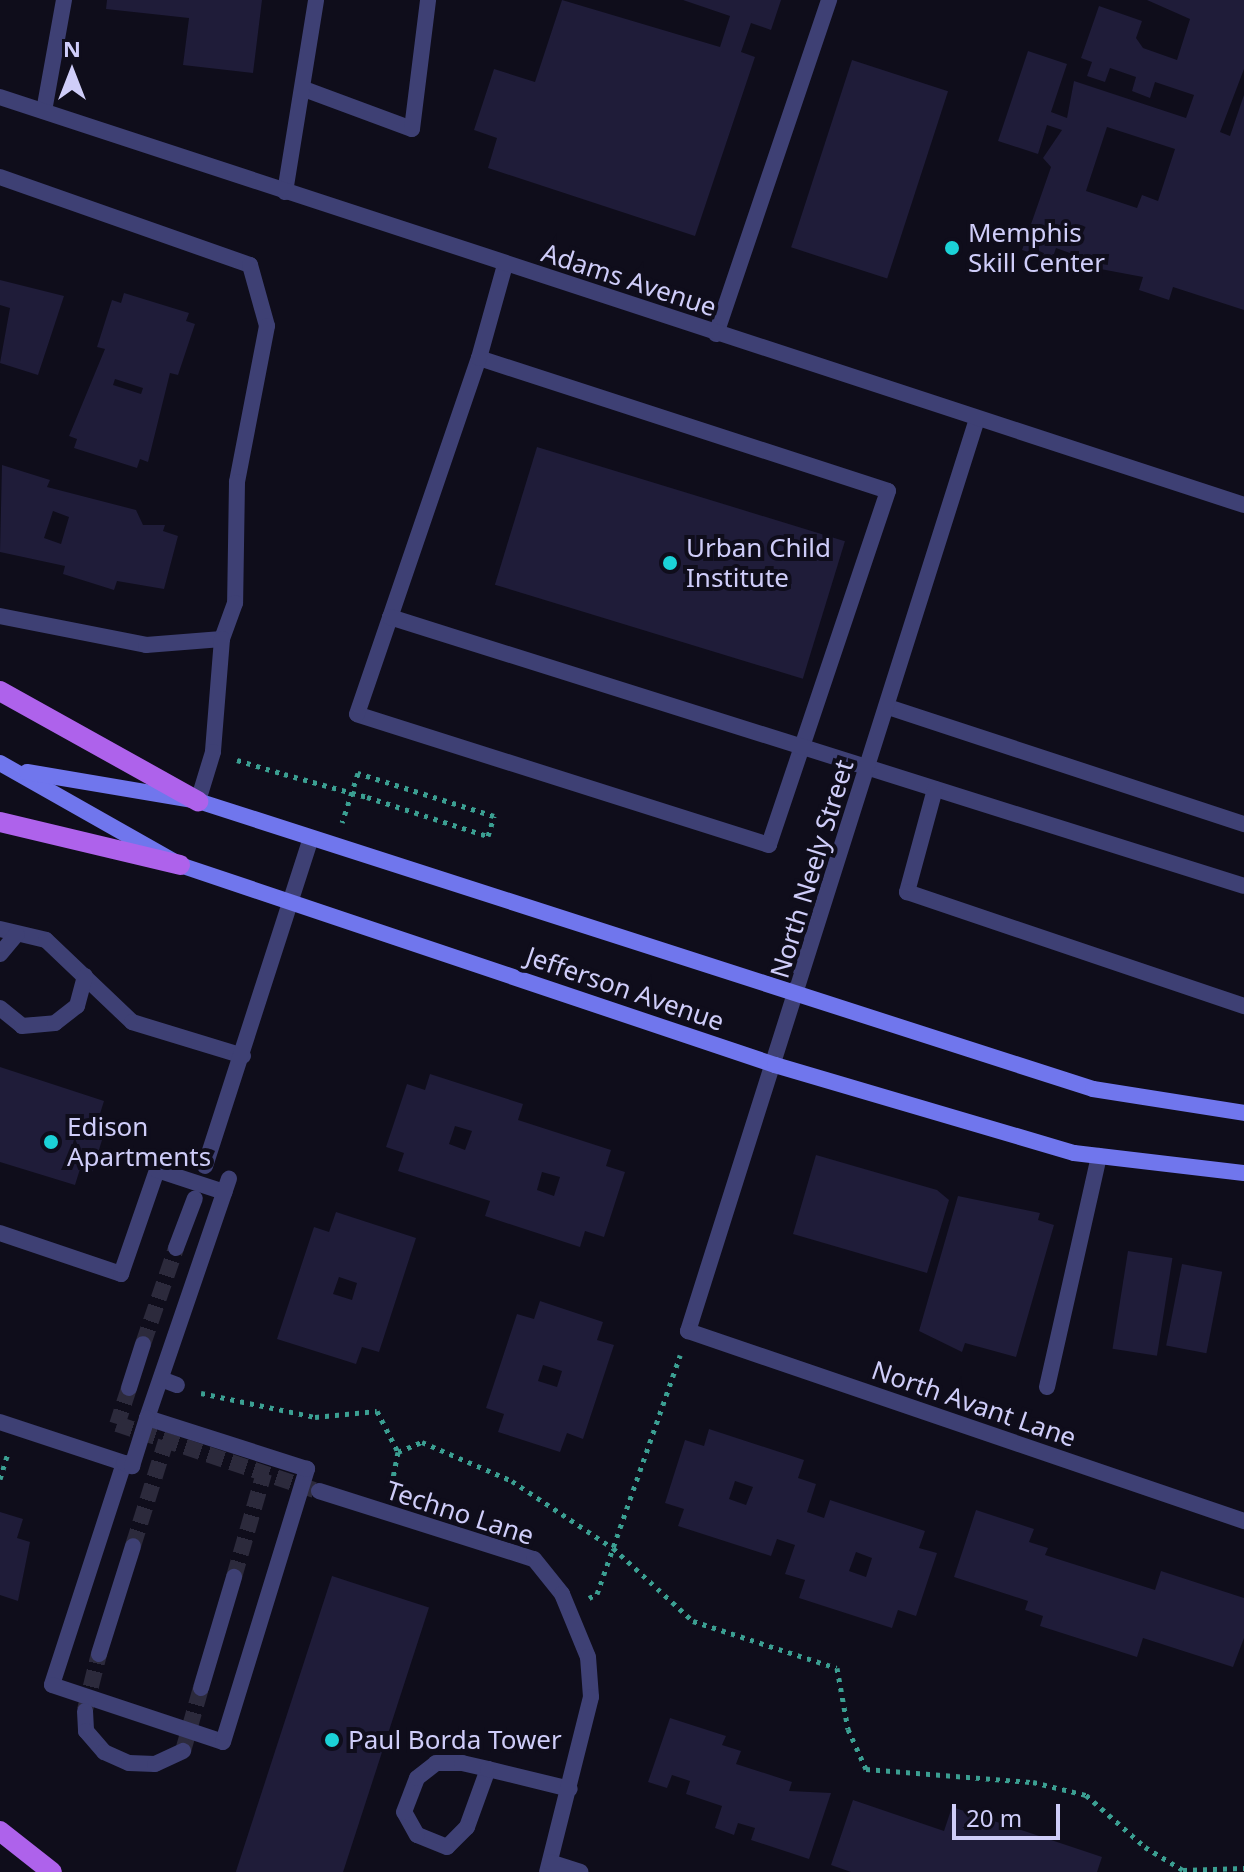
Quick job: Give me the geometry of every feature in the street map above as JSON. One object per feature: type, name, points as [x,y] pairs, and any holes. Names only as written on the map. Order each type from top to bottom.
[{"type":"main road","points":[[0,691],[198,801]]},
{"type":"main road","name":"Jefferson Avenue","points":[[0,763],[180,865],[775,1065],[936,1117],[1099,1156],[1244,1173]]},
{"type":"main road","name":"Jefferson Avenue","points":[[17,770],[198,801],[310,840],[1093,1089],[1244,1113]]},
{"type":"main road","points":[[0,822],[180,865]]},
{"type":"main road","points":[[0,1831],[52,1872]]},
{"type":"street","points":[[44,111],[64,0]]},
{"type":"street","points":[[285,192],[316,0]]},
{"type":"street","points":[[304,89],[412,129],[428,0]]},
{"type":"street","points":[[716,334],[829,0]]},
{"type":"street","name":"Adams Avenue","points":[[0,97],[1244,505]]},
{"type":"street","points":[[0,177],[250,265],[267,326],[237,482],[235,603],[222,639],[213,752],[198,801]]},
{"type":"street","points":[[479,358],[888,491],[769,845],[357,714],[479,358],[505,265]]},
{"type":"street","name":"North Neely Street","points":[[688,1331],[775,1065],[977,419]]},
{"type":"street","points":[[0,616],[146,645],[222,639]]},
{"type":"street","points":[[390,617],[1244,886]]},
{"type":"street","points":[[888,707],[1244,824]]},
{"type":"street","points":[[935,789],[907,892],[1244,1006]]},
{"type":"street","points":[[205,1166],[243,1056],[310,840]]},
{"type":"street","points":[[0,929],[46,940],[132,1022],[243,1056]]},
{"type":"street","points":[[0,954],[17,934]]},
{"type":"street","points":[[0,1008],[22,1026],[55,1023],[77,1006],[85,976]]},
{"type":"street","points":[[1047,1387],[1099,1156]]},
{"type":"street","points":[[0,1233],[121,1274],[157,1170],[227,1186],[132,1466],[9,1430]]},
{"type":"street","points":[[176,1248],[195,1198]]},
{"type":"street","name":"North Avant Lane","points":[[688,1331],[1244,1521]]},
{"type":"street","points":[[129,1388],[143,1344]]},
{"type":"street","points":[[161,1379],[177,1385]]},
{"type":"street","points":[[124,1463],[52,1685],[223,1742],[307,1469],[147,1418]]},
{"type":"street","name":"Techno Lane","points":[[319,1491],[534,1559],[570,1610],[588,1657],[591,1697],[549,1867]]},
{"type":"street","points":[[99,1654],[133,1546]]},
{"type":"street","points":[[201,1688],[234,1577]]},
{"type":"street","points":[[85,1711],[86,1731],[104,1752],[129,1763],[155,1764],[183,1751]]},
{"type":"street","points":[[488,1769],[467,1827],[447,1847],[417,1835],[404,1812],[417,1778],[436,1763],[488,1769],[570,1789]]},
{"type":"street","points":[[549,1867],[580,1872]]},
{"type":"path","points":[[213,752],[488,836],[494,816],[358,773]]},
{"type":"path","points":[[570,1610],[597,1594],[688,1331]]},
{"type":"path","points":[[177,1385],[315,1417],[377,1411],[398,1452],[387,1513]]},
{"type":"path","points":[[0,1479],[9,1430]]},
{"type":"path","points":[[398,1452],[422,1442],[512,1481],[613,1548],[693,1621],[837,1668],[848,1729],[866,1769],[1033,1782],[1086,1795],[1145,1847],[1183,1870],[1244,1868]]},
{"type":"building","points":[[107,0],[262,0],[253,73],[183,65],[189,18],[106,9]]},
{"type":"building","points":[[562,0],[720,47],[730,16],[683,0],[781,0],[771,30],[751,23],[741,52],[755,57],[695,236],[488,168],[497,138],[474,130],[494,69],[535,82]]},
{"type":"building","points":[[1147,0],[1244,0],[1244,69],[1220,132],[1230,136],[1244,95],[1244,310],[1173,287],[1169,300],[1139,290],[1143,277],[1079,265],[1081,257],[1056,248],[1052,260],[1022,250],[1051,167],[1043,158],[1062,130],[1047,125],[1038,154],[998,141],[1028,51],[1067,64],[1051,112],[1067,118],[1074,81],[1186,118],[1194,95],[1155,82],[1150,98],[1132,91],[1136,77],[1110,68],[1105,82],[1087,76],[1092,62],[1081,58],[1099,6],[1142,21],[1136,38],[1143,48],[1177,60],[1190,19]],"holes":[[[1107,127],[1175,149],[1158,201],[1142,195],[1137,208],[1086,191]]]},
{"type":"building","points":[[852,60],[948,91],[887,279],[791,247]]},
{"type":"building","points":[[0,280],[64,296],[38,375],[0,363],[10,308],[0,305]]},
{"type":"building","points":[[124,293],[189,313],[186,321],[195,324],[178,375],[170,373],[148,462],[140,459],[137,468],[74,448],[77,439],[69,436],[105,349],[97,347],[112,300],[121,303]],"holes":[[[115,379],[143,388],[141,394],[113,385]]]},
{"type":"building","name":"Urban Child Institute","points":[[537,447],[845,541],[803,679],[495,585]]},
{"type":"building","points":[[2,465],[50,480],[47,487],[136,510],[143,525],[165,525],[163,531],[178,536],[164,589],[117,581],[114,590],[63,574],[65,566],[0,552]],"holes":[[[53,511],[69,517],[61,544],[44,538]]]},
{"type":"building","name":"Edison Apartments","points":[[0,1067],[104,1101],[99,1117],[108,1121],[92,1172],[80,1169],[75,1185],[0,1162]]},
{"type":"building","points":[[430,1074],[523,1104],[518,1120],[611,1150],[606,1166],[625,1172],[604,1237],[585,1231],[580,1247],[485,1216],[490,1201],[398,1171],[404,1153],[386,1147],[407,1084],[425,1090]],"holes":[[[455,1126],[472,1131],[465,1150],[449,1144]],[[542,1172],[560,1177],[554,1196],[537,1190]]]},
{"type":"building","points":[[816,1155],[937,1190],[949,1200],[927,1273],[793,1234]]},
{"type":"building","points":[[958,1196],[1040,1213],[1038,1220],[1054,1225],[1016,1357],[965,1343],[962,1352],[919,1331]]},
{"type":"building","points":[[336,1212],[416,1238],[379,1352],[362,1347],[356,1364],[277,1339],[314,1227],[329,1232]],"holes":[[[339,1277],[357,1283],[352,1300],[333,1294]]]},
{"type":"building","points":[[1128,1251],[1172,1258],[1157,1356],[1113,1349]]},
{"type":"building","points":[[1182,1264],[1222,1272],[1206,1353],[1166,1345]]},
{"type":"building","points":[[540,1301],[603,1322],[597,1340],[614,1345],[583,1439],[567,1433],[560,1452],[498,1432],[504,1414],[486,1408],[517,1314],[534,1319]],"holes":[[[543,1365],[562,1371],[557,1387],[538,1381]]]},
{"type":"building","points":[[709,1429],[804,1460],[798,1478],[816,1484],[807,1512],[824,1518],[830,1500],[925,1531],[919,1548],[937,1553],[916,1616],[898,1610],[892,1628],[799,1598],[805,1580],[785,1574],[795,1545],[777,1539],[771,1556],[678,1526],[684,1509],[665,1503],[685,1440],[704,1446]],"holes":[[[735,1481],[753,1487],[746,1505],[729,1499]],[[856,1552],[872,1558],[866,1577],[849,1571]]]},
{"type":"building","points":[[976,1510],[1034,1529],[1029,1542],[1048,1548],[1045,1555],[1155,1590],[1161,1571],[1244,1598],[1244,1638],[1233,1667],[1143,1638],[1137,1657],[1040,1626],[1043,1616],[1025,1610],[1028,1601],[954,1577]]},
{"type":"building","points":[[0,1512],[23,1519],[17,1538],[30,1542],[18,1601],[0,1595]]},
{"type":"building","name":"Paul Borda Tower","points":[[332,1576],[429,1608],[343,1872],[236,1872]]},
{"type":"building","points":[[670,1718],[726,1736],[722,1745],[741,1751],[736,1764],[792,1782],[789,1791],[831,1793],[809,1859],[751,1840],[755,1828],[738,1823],[734,1835],[715,1828],[722,1806],[686,1794],[690,1781],[672,1775],[667,1788],[648,1782]]},
{"type":"building","points":[[853,1800],[944,1831],[952,1807],[1102,1857],[1097,1872],[851,1872],[831,1865]]},
{"type":"tunnel","points":[[143,1344],[176,1248]]},
{"type":"tunnel","points":[[129,1388],[117,1424],[314,1490]]},
{"type":"tunnel","points":[[133,1546],[166,1441]]},
{"type":"tunnel","points":[[234,1577],[264,1473]]},
{"type":"tunnel","points":[[85,1710],[99,1654]]},
{"type":"tunnel","points":[[183,1751],[201,1688]]},
{"type":"place","name":"Memphis Skill Center","points":[[952,248]]},
{"type":"place","name":"Urban Child Institute","points":[[670,563]]},
{"type":"place","name":"Edison Apartments","points":[[51,1142]]},
{"type":"place","name":"Paul Borda Tower","points":[[332,1740]]}]
